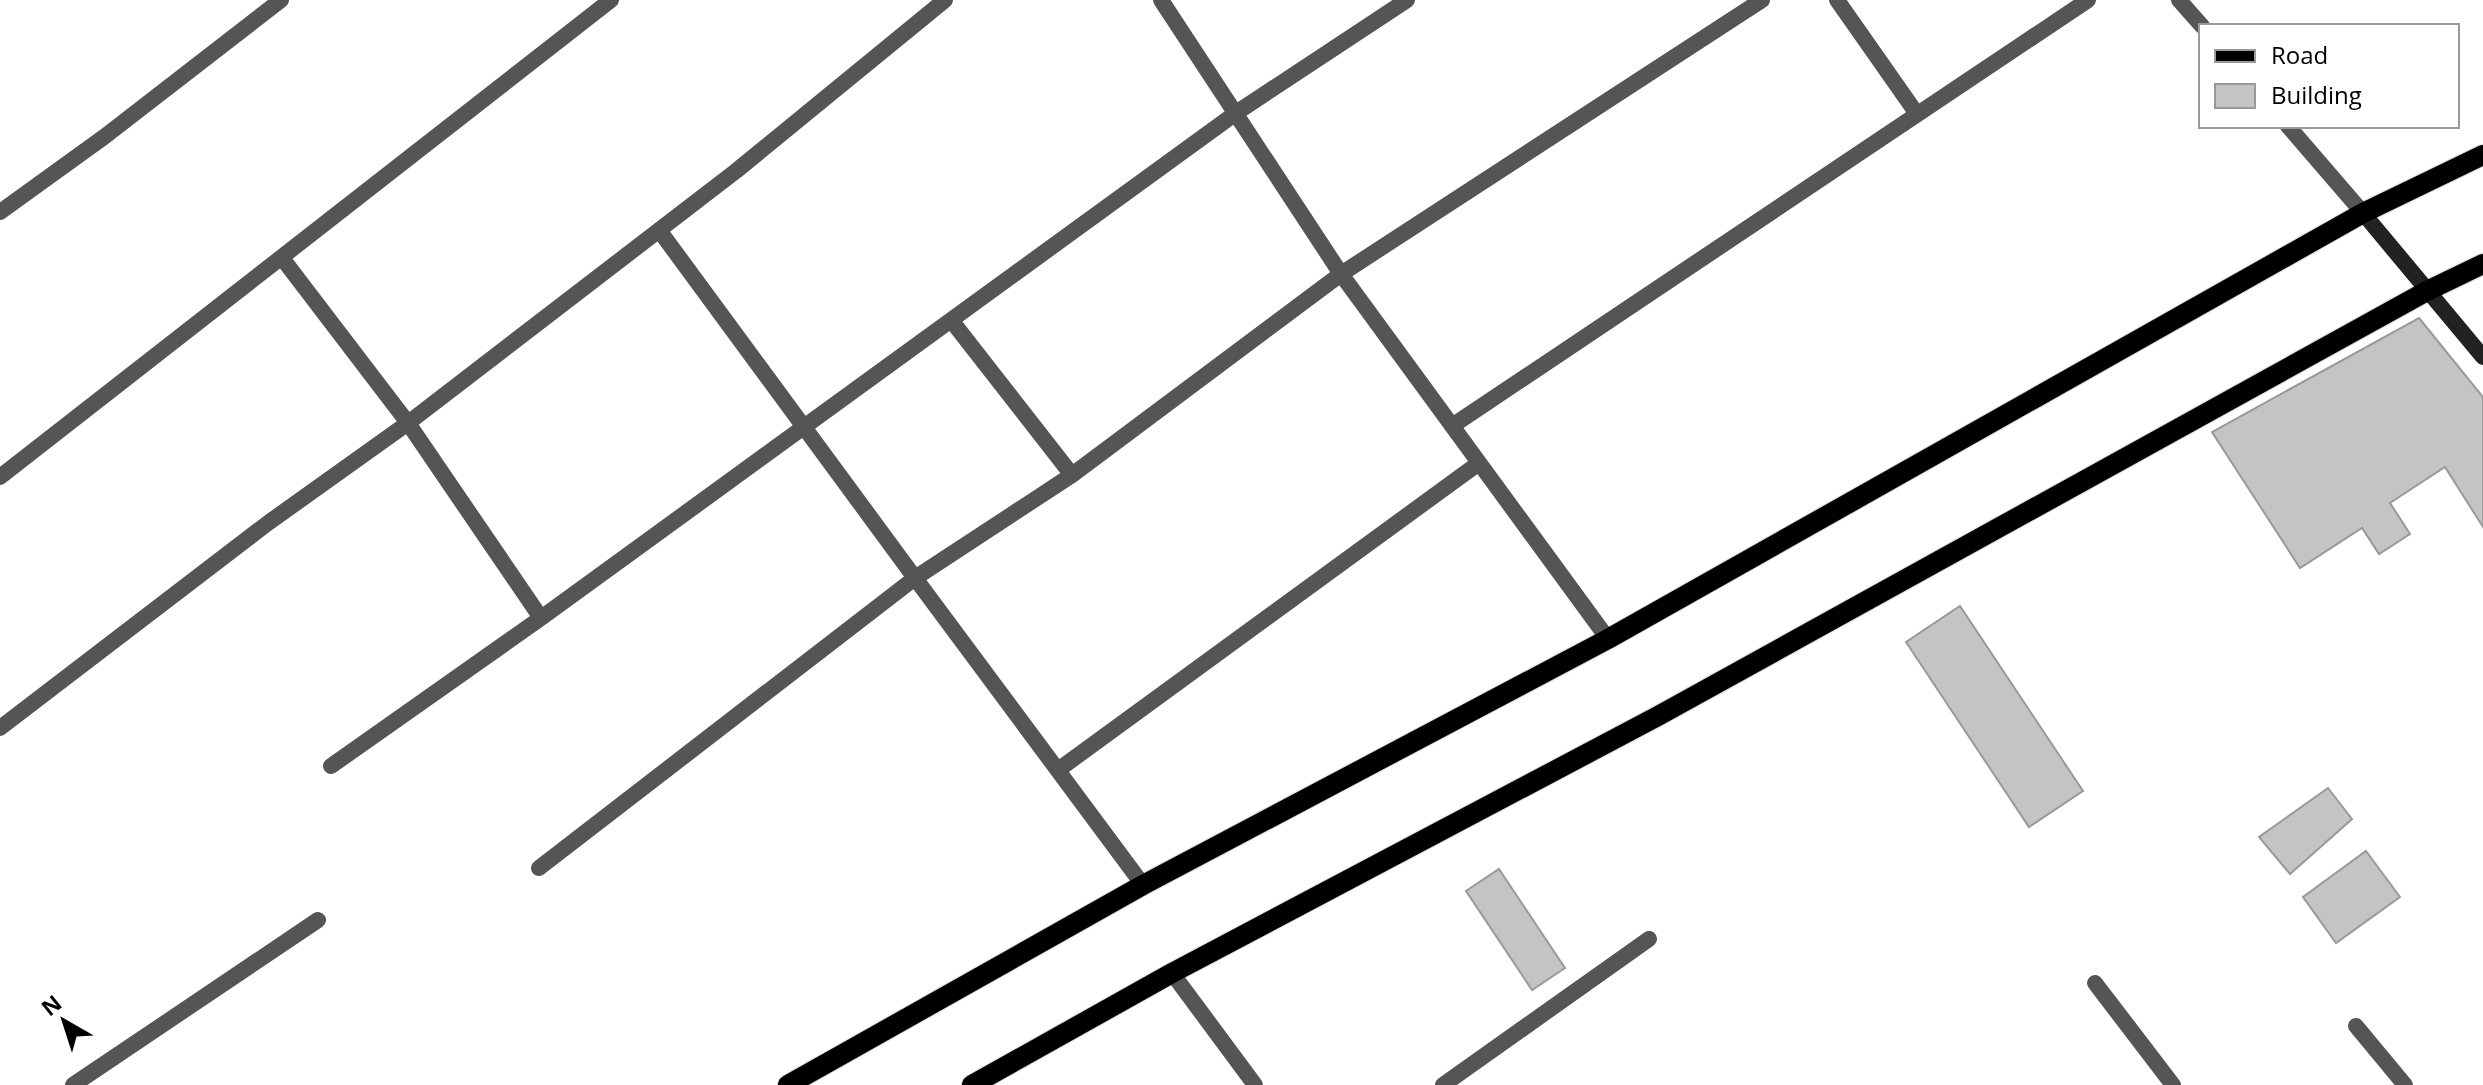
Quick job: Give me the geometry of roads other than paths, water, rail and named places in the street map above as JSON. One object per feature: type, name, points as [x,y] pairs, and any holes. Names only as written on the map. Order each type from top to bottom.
[{"type":"main road","points":[[788,1085],[1143,885],[1608,639],[2363,213],[2483,155]]},
{"type":"main road","points":[[972,1085],[1172,973],[1658,716],[2427,291],[2483,264]]},
{"type":"street","points":[[0,212],[104,137],[281,0]]},
{"type":"street","points":[[0,477],[611,0]]},
{"type":"street","points":[[0,728],[268,523],[408,423],[736,171],[945,0]]},
{"type":"street","points":[[1161,0],[1341,274],[1608,639]]},
{"type":"street","points":[[331,766],[541,618],[1236,113],[1407,0]]},
{"type":"street","points":[[539,868],[915,578],[1072,475],[1341,274],[1762,0]]},
{"type":"street","points":[[1837,0],[1917,114]]},
{"type":"street","points":[[1452,426],[2088,0]]},
{"type":"street","points":[[2179,0],[2200,24]]},
{"type":"street","points":[[2290,128],[2483,357]]},
{"type":"street","points":[[659,230],[1143,885]]},
{"type":"street","points":[[282,258],[408,423],[541,618]]},
{"type":"street","points":[[951,320],[1072,475]]},
{"type":"street","points":[[1058,770],[1479,463]]},
{"type":"street","points":[[73,1085],[318,920]]},
{"type":"street","points":[[1443,1085],[1649,939]]},
{"type":"street","points":[[1172,973],[1255,1085]]},
{"type":"street","points":[[2095,983],[2173,1085]]},
{"type":"street","points":[[2356,1026],[2405,1085]]}]
